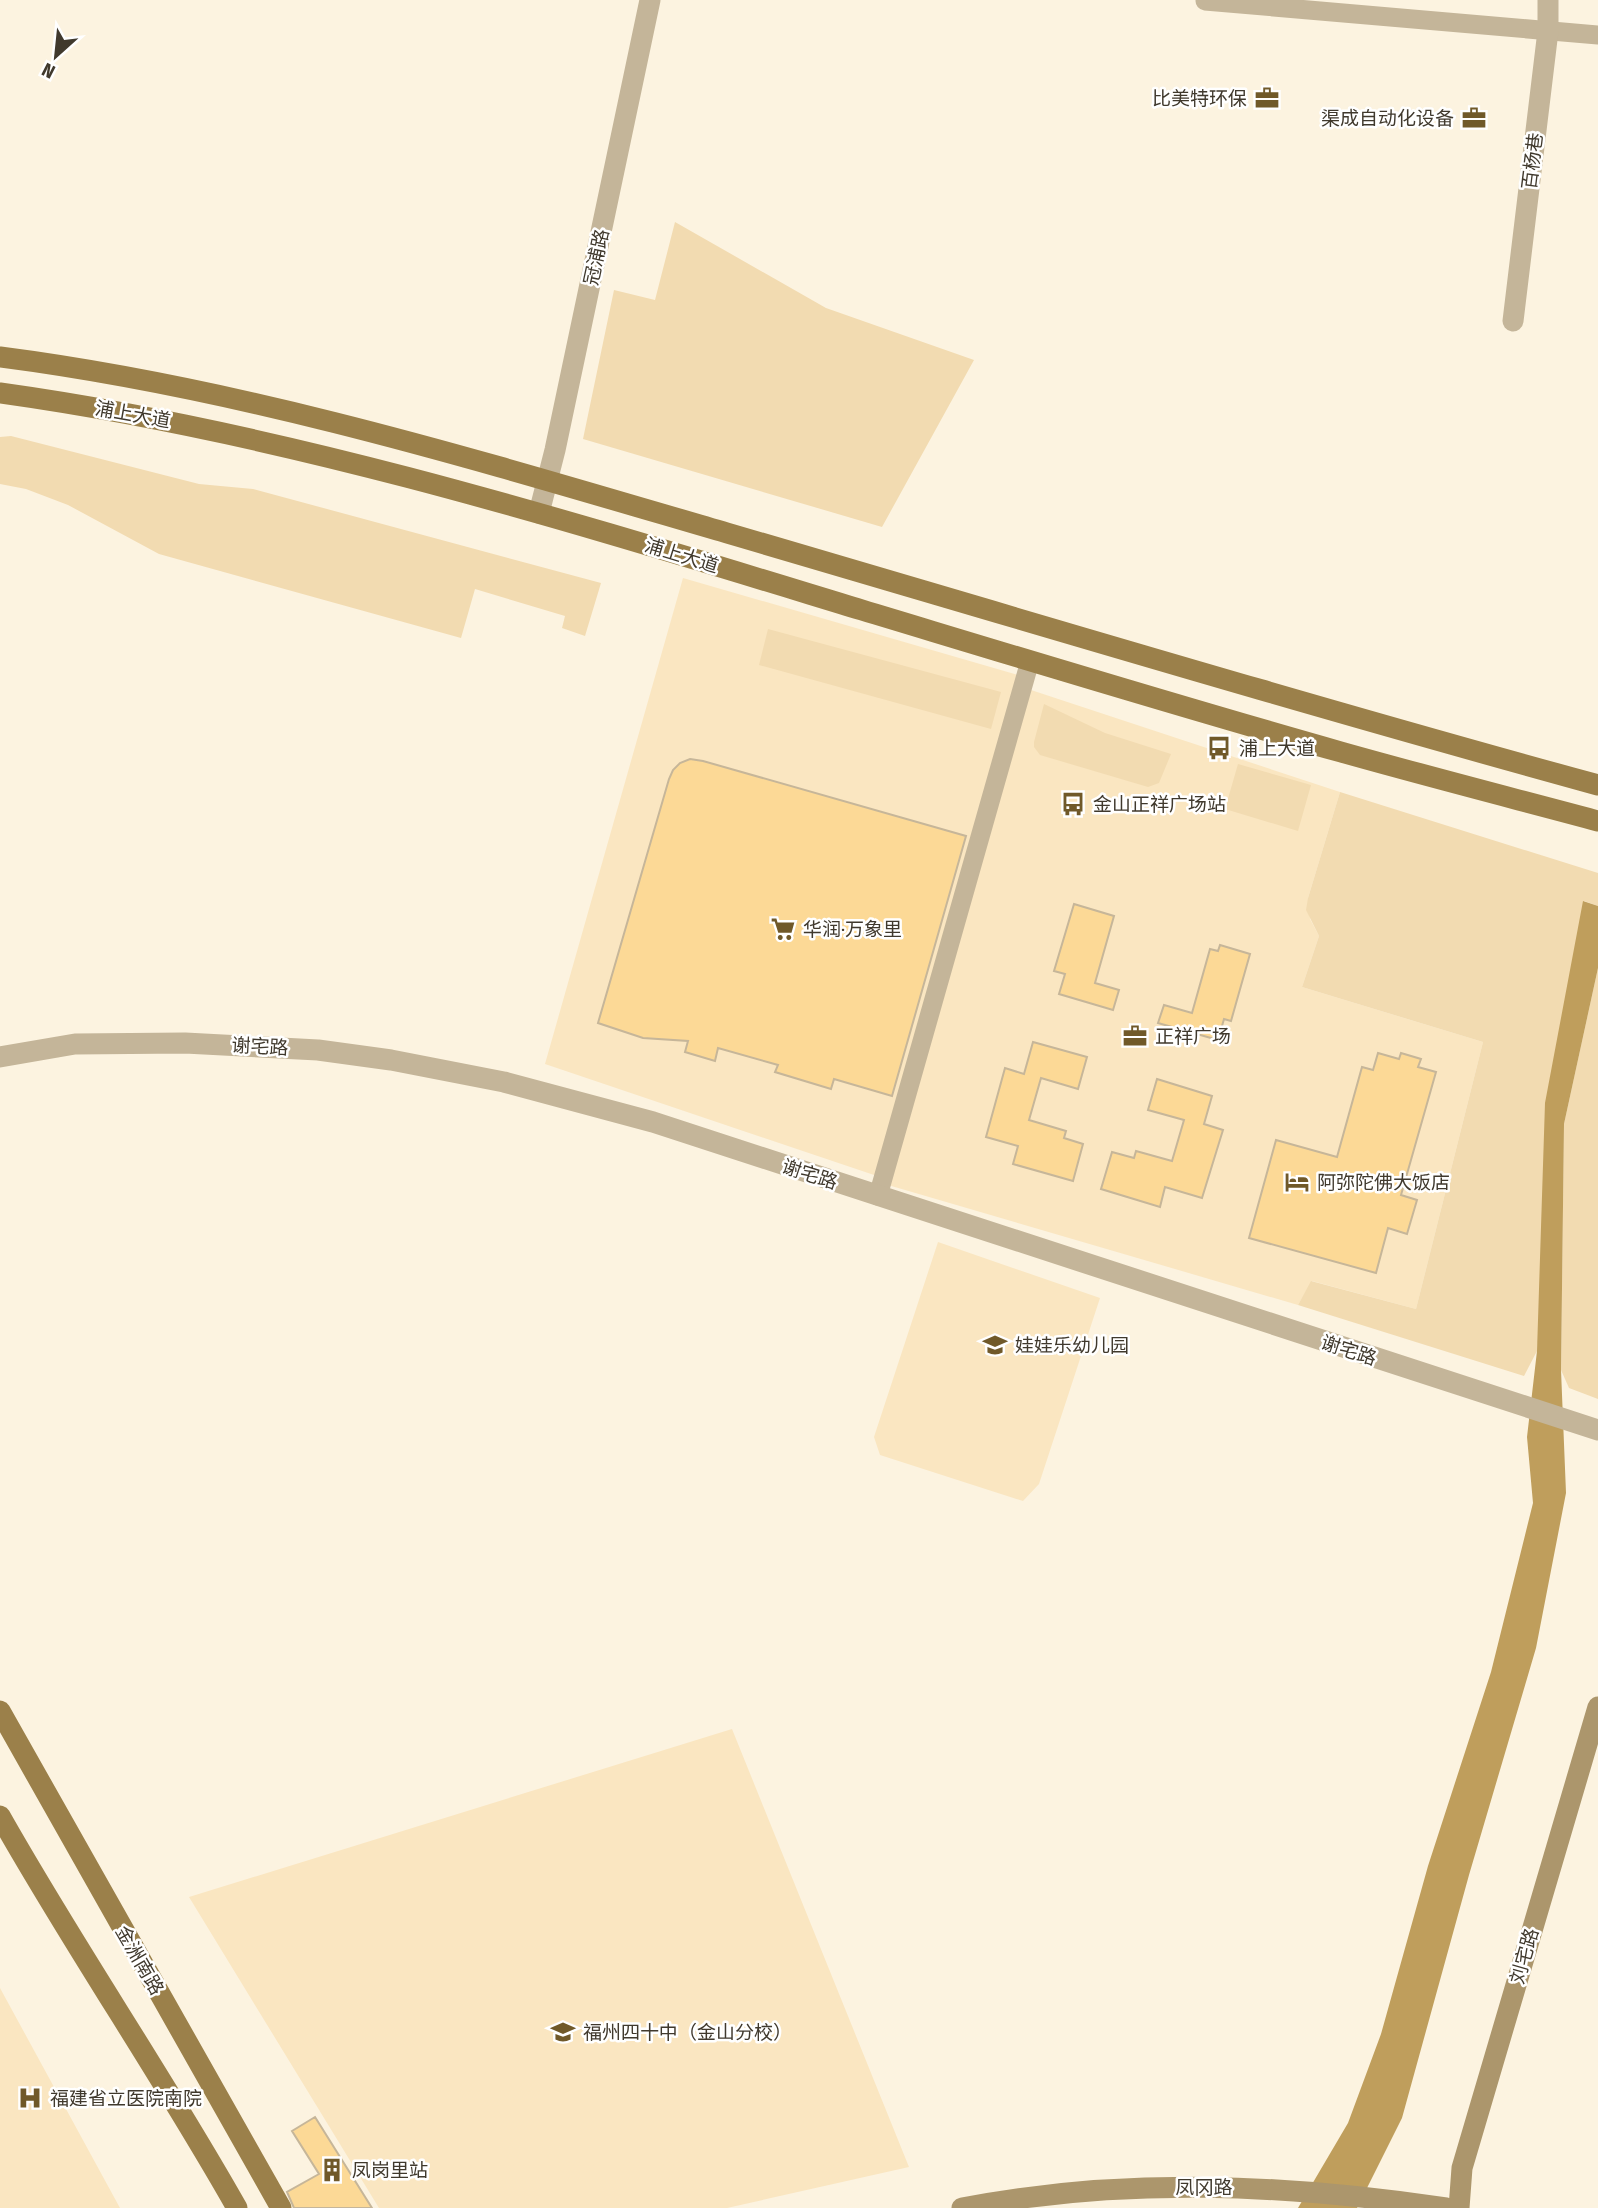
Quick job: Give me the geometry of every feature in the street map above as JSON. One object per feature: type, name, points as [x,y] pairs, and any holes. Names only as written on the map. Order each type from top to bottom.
[{"type":"main road","name":"浦上大道","points":[[0,357],[131,378],[276,407],[547,481],[1598,785]]},
{"type":"main road","name":"浦上大道","points":[[0,393],[200,427],[539,513],[1341,752],[1598,821]]},
{"type":"main road","name":"刘宅路","points":[[1459,2208],[1462,2168],[1598,1707]]},
{"type":"main road","name":"金洲南路","points":[[0,1711],[281,2208]]},
{"type":"main road","points":[[0,1816],[27,1865],[171,2095],[237,2208]]},
{"type":"main road","points":[[262,2176],[291,2208]]},
{"type":"main road","points":[[223,2184],[226,2208]]},
{"type":"main road","name":"凤冈路","points":[[962,2208],[1077,2192],[1231,2186],[1371,2197],[1446,2208]]},
{"type":"street","name":"冠浦路","points":[[539,513],[650,0]]},
{"type":"street","name":"百杨巷","points":[[1513,321],[1548,31],[1548,0]]},
{"type":"street","points":[[1205,1],[1598,35]]},
{"type":"street","points":[[878,1196],[1030,661]]},
{"type":"street","name":"谢宅路","points":[[0,1057],[75,1044],[185,1043],[318,1050],[391,1060],[504,1082],[653,1122],[1598,1430]]},
{"type":"shaded area","points":[[675,222],[826,308],[974,360],[882,527],[583,439],[614,290],[655,300]]},
{"type":"shaded area","points":[[11,436],[199,484],[253,489],[601,583],[585,636],[562,628],[565,616],[475,589],[461,638],[159,554],[68,505],[26,489],[0,484],[0,437]]},
{"type":"shaded area","points":[[683,578],[1018,675],[877,1176],[545,1064]]},
{"type":"shaded area","points":[[768,629],[1001,692],[991,729],[759,665]]},
{"type":"shaded area","points":[[1031,690],[1340,792],[1308,898],[1310,919],[1319,936],[1302,987],[1483,1042],[1416,1309],[1312,1281],[1298,1305],[888,1185]]},
{"type":"shaded area","points":[[1044,704],[1105,733],[1171,754],[1159,783],[1148,787],[1040,755],[1034,742]]},
{"type":"shaded area","points":[[1238,764],[1311,785],[1298,831],[1225,809]]},
{"type":"shaded area","points":[[1340,792],[1598,873],[1598,906],[1584,901],[1537,1351],[1524,1376],[1298,1305],[1311,1281],[1416,1309],[1483,1042],[1302,987],[1319,936],[1306,910],[1308,898]]},
{"type":"shaded area","points":[[1583,901],[1598,906],[1598,968],[1564,1124],[1561,1370],[1566,1493],[1536,1648],[1469,1875],[1402,2118],[1357,2208],[1298,2208],[1348,2123],[1381,2034],[1428,1866],[1491,1672],[1533,1503],[1527,1437],[1537,1351],[1545,1103]]},
{"type":"shaded area","points":[[1598,968],[1598,1399],[1569,1388],[1561,1370],[1564,1124]]},
{"type":"shaded area","name":"娃娃乐幼儿园","points":[[938,1242],[1100,1298],[1039,1484],[1023,1501],[880,1455],[874,1437]]},
{"type":"shaded area","name":"福州四十中（金山分校）","points":[[732,1729],[909,2167],[727,2208],[379,2208],[189,1897]]},
{"type":"shaded area","name":"福建省立医院南院","points":[[0,1988],[120,2208],[0,2208]]},
{"type":"building","name":"华润·万象里","points":[[690,759],[966,836],[892,1096],[834,1079],[831,1089],[775,1072],[778,1065],[718,1048],[715,1061],[685,1052],[688,1041],[643,1038],[598,1023],[669,779],[680,763]]},
{"type":"building","points":[[1074,904],[1114,916],[1095,983],[1119,990],[1113,1010],[1059,994],[1065,974],[1054,971]]},
{"type":"building","points":[[1220,945],[1250,954],[1231,1021],[1224,1019],[1218,1040],[1158,1023],[1164,1005],[1192,1013],[1210,949],[1218,951]]},
{"type":"building","points":[[1033,1042],[1087,1057],[1078,1089],[1041,1078],[1029,1120],[1066,1131],[1064,1138],[1083,1144],[1073,1181],[1013,1164],[1018,1146],[986,1137],[1005,1068],[1024,1074]]},
{"type":"building","points":[[1378,1053],[1399,1059],[1401,1053],[1421,1059],[1418,1067],[1436,1072],[1401,1195],[1417,1200],[1407,1234],[1388,1228],[1376,1273],[1249,1238],[1276,1140],[1337,1157],[1362,1067],[1373,1070]]},
{"type":"building","points":[[1157,1079],[1212,1096],[1204,1124],[1223,1130],[1202,1198],[1165,1187],[1160,1207],[1101,1189],[1112,1152],[1134,1158],[1136,1151],[1172,1161],[1184,1120],[1148,1110]]},
{"type":"building","name":"凤岗里站","points":[[315,2117],[372,2208],[294,2208],[287,2192],[319,2174],[292,2131]]},
{"type":"place","name":"比美特环保","points":[[1267,98]]},
{"type":"place","name":"渠成自动化设备","points":[[1474,118]]},
{"type":"place","name":"浦上大道","points":[[1219,748]]},
{"type":"place","name":"金山正祥广场站","points":[[1073,804]]},
{"type":"place","name":"华润·万象里","points":[[783,929]]},
{"type":"place","name":"正祥广场","points":[[1135,1036]]},
{"type":"place","name":"阿弥陀佛大饭店","points":[[1297,1182]]},
{"type":"place","name":"娃娃乐幼儿园","points":[[995,1345]]},
{"type":"place","name":"福州四十中（金山分校）","points":[[563,2032]]},
{"type":"place","name":"福建省立医院南院","points":[[30,2098]]},
{"type":"place","name":"凤岗里站","points":[[332,2170]]}]
